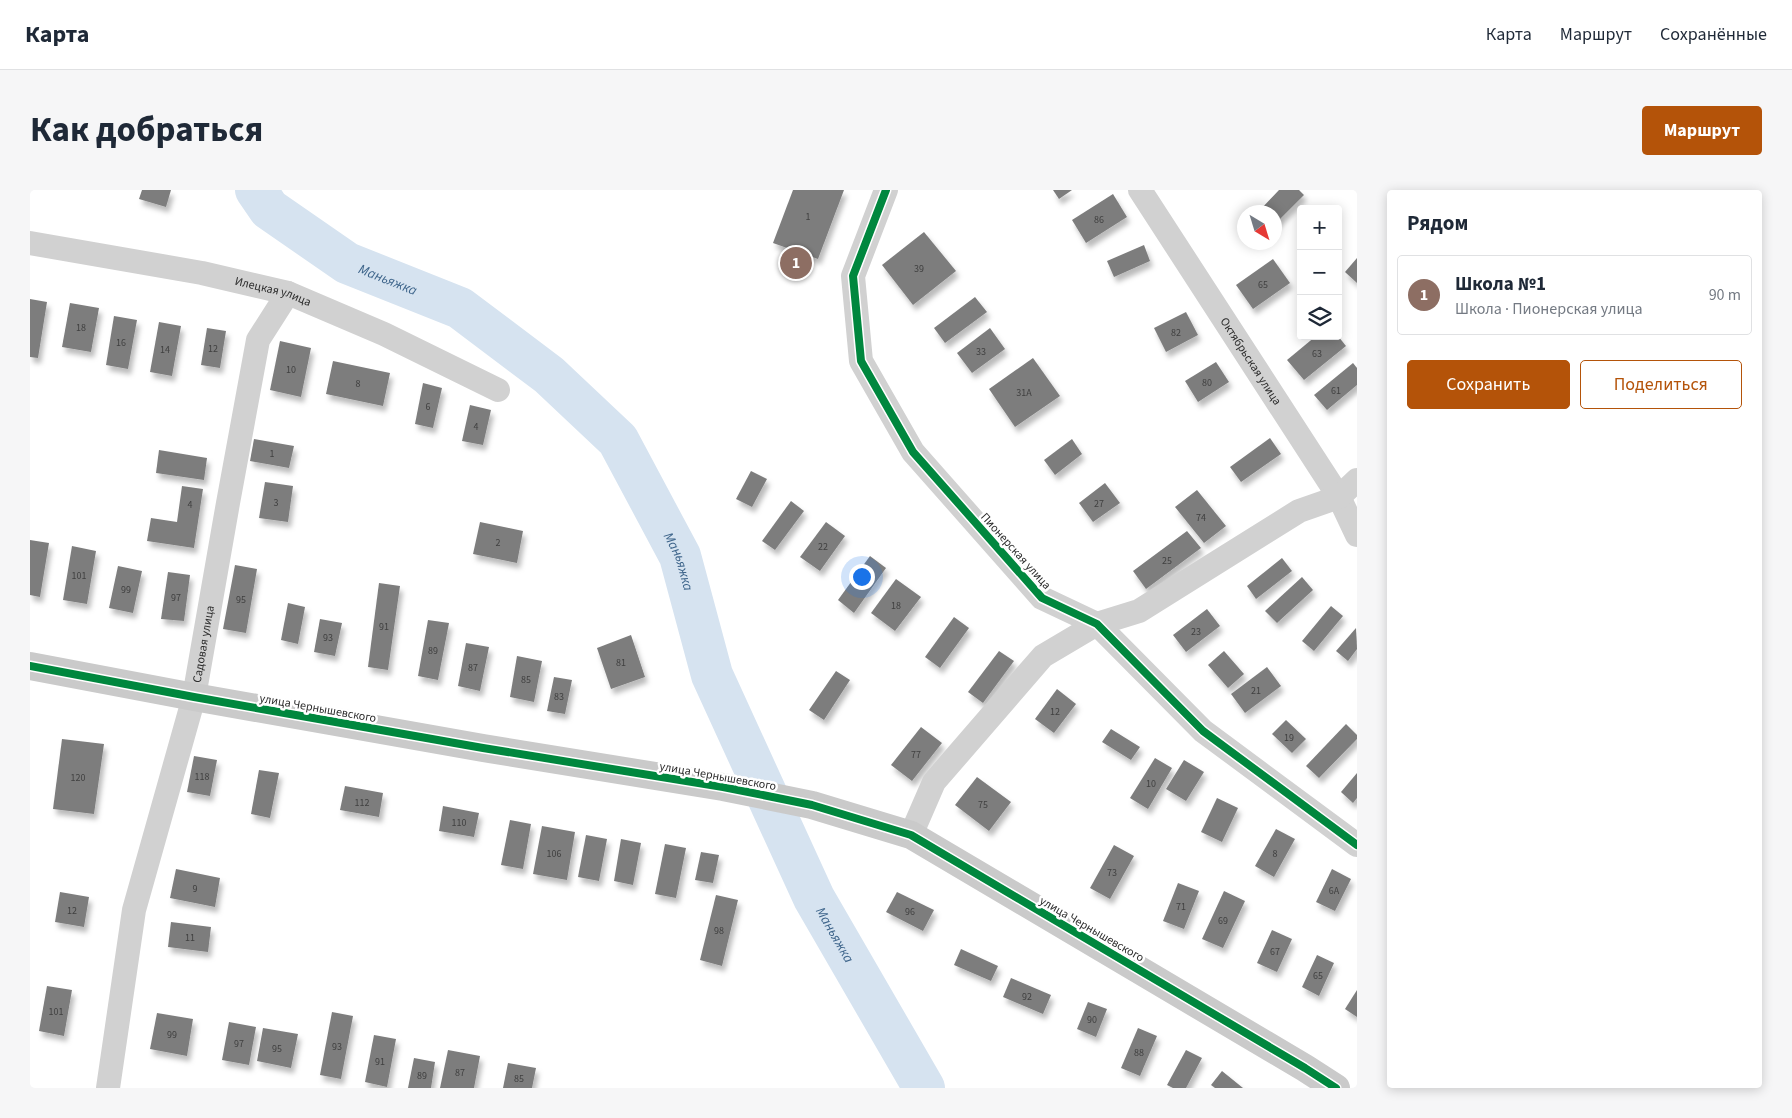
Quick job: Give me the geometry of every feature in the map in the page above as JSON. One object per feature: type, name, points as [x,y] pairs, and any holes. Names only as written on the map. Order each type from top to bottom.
[{"type":"street","name":"Пионерская улица","points":[[886,190],[853,276],[860,361],[913,452],[1042,598],[1098,624],[1203,731],[1357,845]]},
{"type":"street","name":"Октябрьская улица","points":[[1140,190],[1339,497],[1357,535]]},
{"type":"street","name":"Илецкая улица","points":[[30,243],[202,273],[288,293],[384,334],[498,390]]},
{"type":"street","name":"Садовая улица","points":[[108,1088],[134,910],[194,697],[258,340],[288,293]]},
{"type":"street","points":[[910,835],[934,782],[1043,656],[1098,624],[1139,611],[1299,511],[1339,497],[1357,480]]},
{"type":"street","name":"улица Чернышевского","points":[[30,666],[482,748],[724,787],[812,805],[910,835],[1336,1088]]},
{"type":"building","points":[[142,190],[171,190],[166,207],[139,199]]},
{"type":"building","points":[[793,190],[844,190],[818,259],[773,243]]},
{"type":"building","points":[[1053,190],[1072,190],[1059,199]]},
{"type":"building","points":[[1279,190],[1299,190],[1304,195],[1282,217],[1282,205],[1265,205]]},
{"type":"building","points":[[1113,194],[1127,217],[1086,243],[1072,220]]},
{"type":"building","points":[[924,232],[956,271],[913,305],[882,265]]},
{"type":"building","points":[[1144,245],[1150,261],[1114,277],[1107,261]]},
{"type":"building","points":[[1357,258],[1357,283],[1345,272]]},
{"type":"building","points":[[1273,259],[1290,283],[1253,309],[1236,285]]},
{"type":"building","points":[[975,297],[987,312],[945,343],[934,328]]},
{"type":"building","points":[[30,299],[47,302],[38,358],[30,357]]},
{"type":"building","points":[[70,303],[99,308],[91,352],[62,347]]},
{"type":"building","points":[[1186,312],[1198,335],[1166,352],[1154,328]]},
{"type":"building","points":[[114,316],[137,320],[128,369],[106,365]]},
{"type":"building","points":[[159,322],[181,326],[172,376],[150,372]]},
{"type":"building","points":[[207,328],[226,331],[220,368],[201,365]]},
{"type":"building","points":[[990,328],[1005,349],[972,373],[957,353]]},
{"type":"building","points":[[1311,340],[1341,340],[1346,346],[1304,380],[1287,360]]},
{"type":"building","points":[[280,341],[311,348],[301,397],[270,390]]},
{"type":"building","points":[[1033,358],[1060,396],[1015,427],[989,389]]},
{"type":"building","points":[[333,361],[390,373],[383,406],[326,394]]},
{"type":"building","points":[[1216,362],[1229,382],[1198,402],[1185,381]]},
{"type":"building","points":[[1353,363],[1357,368],[1357,385],[1327,410],[1314,395]]},
{"type":"building","points":[[423,383],[442,388],[433,428],[415,424]]},
{"type":"building","points":[[470,405],[491,410],[483,445],[462,441]]},
{"type":"building","points":[[1270,438],[1281,454],[1241,482],[1230,467]]},
{"type":"building","points":[[254,439],[294,446],[289,468],[250,461]]},
{"type":"building","points":[[1072,439],[1082,454],[1055,475],[1044,460]]},
{"type":"building","points":[[159,450],[207,458],[204,480],[156,473]]},
{"type":"building","points":[[751,471],[767,479],[752,507],[736,499]]},
{"type":"building","points":[[265,482],[293,486],[288,522],[259,518]]},
{"type":"building","points":[[1105,483],[1120,503],[1093,522],[1079,503]]},
{"type":"building","points":[[182,486],[203,489],[194,548],[147,541],[151,518],[177,522]]},
{"type":"building","points":[[1197,490],[1226,526],[1204,543],[1175,507]]},
{"type":"building","points":[[791,501],[804,511],[775,550],[762,541]]},
{"type":"building","points":[[480,522],[523,531],[517,563],[473,554]]},
{"type":"building","points":[[826,522],[845,536],[820,571],[800,557]]},
{"type":"building","points":[[1187,531],[1201,548],[1146,589],[1133,571]]},
{"type":"building","points":[[30,540],[49,543],[40,597],[30,595]]},
{"type":"building","points":[[72,546],[96,551],[87,604],[63,600]]},
{"type":"building","points":[[870,556],[886,568],[854,613],[838,600]]},
{"type":"building","points":[[1282,558],[1292,571],[1256,599],[1247,586]]},
{"type":"building","points":[[235,565],[257,569],[246,633],[223,629]]},
{"type":"building","points":[[118,566],[142,571],[133,613],[109,608]]},
{"type":"building","points":[[168,572],[190,575],[184,621],[161,619]]},
{"type":"building","points":[[1302,577],[1313,590],[1277,623],[1265,611]]},
{"type":"building","points":[[896,579],[921,597],[895,631],[871,613]]},
{"type":"building","points":[[379,583],[400,586],[388,670],[368,667]]},
{"type":"building","points":[[288,603],[305,607],[298,644],[281,640]]},
{"type":"building","points":[[1331,606],[1343,616],[1314,651],[1302,641]]},
{"type":"building","points":[[1207,609],[1220,626],[1186,652],[1173,635]]},
{"type":"building","points":[[954,617],[969,628],[940,668],[925,657]]},
{"type":"building","points":[[320,619],[342,623],[335,656],[314,652]]},
{"type":"building","points":[[428,620],[449,623],[438,680],[418,676]]},
{"type":"building","points":[[1356,628],[1357,649],[1348,661],[1336,651]]},
{"type":"building","points":[[631,635],[645,677],[611,689],[597,648]]},
{"type":"building","points":[[466,643],[489,647],[480,691],[458,686]]},
{"type":"building","points":[[999,651],[1014,661],[983,703],[968,692]]},
{"type":"building","points":[[1224,651],[1244,674],[1228,688],[1208,665]]},
{"type":"building","points":[[517,656],[542,661],[534,702],[510,697]]},
{"type":"building","points":[[1267,667],[1281,686],[1245,713],[1231,694]]},
{"type":"building","points":[[836,671],[850,680],[824,720],[809,710]]},
{"type":"building","points":[[554,677],[572,680],[565,714],[547,711]]},
{"type":"building","points":[[1057,689],[1076,704],[1054,733],[1035,719]]},
{"type":"building","points":[[1286,720],[1306,739],[1292,753],[1272,734]]},
{"type":"building","points":[[1346,724],[1357,735],[1357,739],[1319,778],[1306,766]]},
{"type":"building","points":[[921,727],[942,743],[912,781],[891,765]]},
{"type":"building","points":[[1111,729],[1140,747],[1131,760],[1102,742]]},
{"type":"building","points":[[62,739],[104,744],[94,814],[53,809]]},
{"type":"building","points":[[194,756],[217,760],[210,796],[187,792]]},
{"type":"building","points":[[1155,758],[1172,768],[1148,809],[1130,798]]},
{"type":"building","points":[[1184,760],[1204,772],[1186,801],[1166,789]]},
{"type":"building","points":[[259,770],[279,773],[270,818],[251,814]]},
{"type":"building","points":[[1357,773],[1357,798],[1353,803],[1341,792]]},
{"type":"building","points":[[977,777],[1011,802],[989,831],[955,805]]},
{"type":"building","points":[[345,786],[383,793],[379,817],[340,810]]},
{"type":"building","points":[[1217,798],[1238,808],[1222,842],[1201,832]]},
{"type":"building","points":[[443,806],[479,813],[474,837],[439,831]]},
{"type":"building","points":[[510,820],[531,824],[523,869],[501,865]]},
{"type":"building","points":[[542,826],[575,832],[567,880],[533,874]]},
{"type":"building","points":[[1276,829],[1295,839],[1274,877],[1255,866]]},
{"type":"building","points":[[586,835],[607,839],[599,881],[578,877]]},
{"type":"building","points":[[621,839],[641,843],[633,885],[614,881]]},
{"type":"building","points":[[665,844],[686,848],[676,898],[655,894]]},
{"type":"building","points":[[1114,845],[1134,856],[1110,899],[1090,888]]},
{"type":"building","points":[[701,852],[719,855],[713,883],[695,880]]},
{"type":"building","points":[[176,869],[220,878],[215,907],[170,898]]},
{"type":"building","points":[[1332,869],[1351,879],[1335,911],[1316,902]]},
{"type":"building","points":[[1178,883],[1199,891],[1184,929],[1163,921]]},
{"type":"building","points":[[1224,891],[1245,901],[1223,948],[1202,939]]},
{"type":"building","points":[[60,892],[89,897],[84,927],[55,922]]},
{"type":"building","points":[[897,892],[934,910],[923,931],[886,912]]},
{"type":"building","points":[[716,895],[738,900],[722,966],[700,960]]},
{"type":"building","points":[[171,922],[211,927],[208,952],[168,947]]},
{"type":"building","points":[[1272,930],[1292,939],[1277,972],[1257,963]]},
{"type":"building","points":[[961,949],[998,966],[991,981],[954,965]]},
{"type":"building","points":[[1317,955],[1334,963],[1319,996],[1302,987]]},
{"type":"building","points":[[1011,978],[1051,995],[1043,1014],[1003,997]]},
{"type":"building","points":[[47,986],[72,990],[64,1036],[39,1031]]},
{"type":"building","points":[[1357,990],[1357,1017],[1345,1009]]},
{"type":"building","points":[[1088,1002],[1107,1009],[1096,1037],[1077,1029]]},
{"type":"building","points":[[332,1012],[353,1016],[341,1079],[320,1075]]},
{"type":"building","points":[[157,1013],[193,1019],[187,1056],[150,1049]]},
{"type":"building","points":[[229,1022],[256,1027],[249,1065],[222,1060]]},
{"type":"building","points":[[263,1028],[298,1034],[291,1068],[257,1061]]},
{"type":"building","points":[[1138,1028],[1157,1036],[1140,1076],[1121,1068]]},
{"type":"building","points":[[374,1035],[396,1039],[387,1087],[365,1082]]},
{"type":"building","points":[[448,1050],[480,1056],[474,1088],[440,1088]]},
{"type":"building","points":[[1186,1050],[1202,1058],[1186,1088],[1173,1088],[1167,1085]]},
{"type":"building","points":[[414,1058],[435,1062],[431,1088],[408,1088]]},
{"type":"building","points":[[508,1063],[536,1068],[532,1088],[503,1088]]},
{"type":"building","points":[[1222,1071],[1243,1088],[1215,1088],[1211,1085]]},
{"type":"waterway","name":"Маньяжка","points":[[256,190],[269,209],[347,263],[460,308],[549,375],[618,440],[680,556],[712,675],[814,898],[924,1088]]},
{"type":"cycle path","points":[[886,190],[853,276],[861,361],[913,452],[1042,598],[1097,624],[1203,731],[1357,845]]},
{"type":"cycle path","points":[[30,666],[483,748],[723,787],[812,805],[911,835],[1336,1088]]},
{"type":"place","name":"Школа №1","points":[[796,263]]}]
